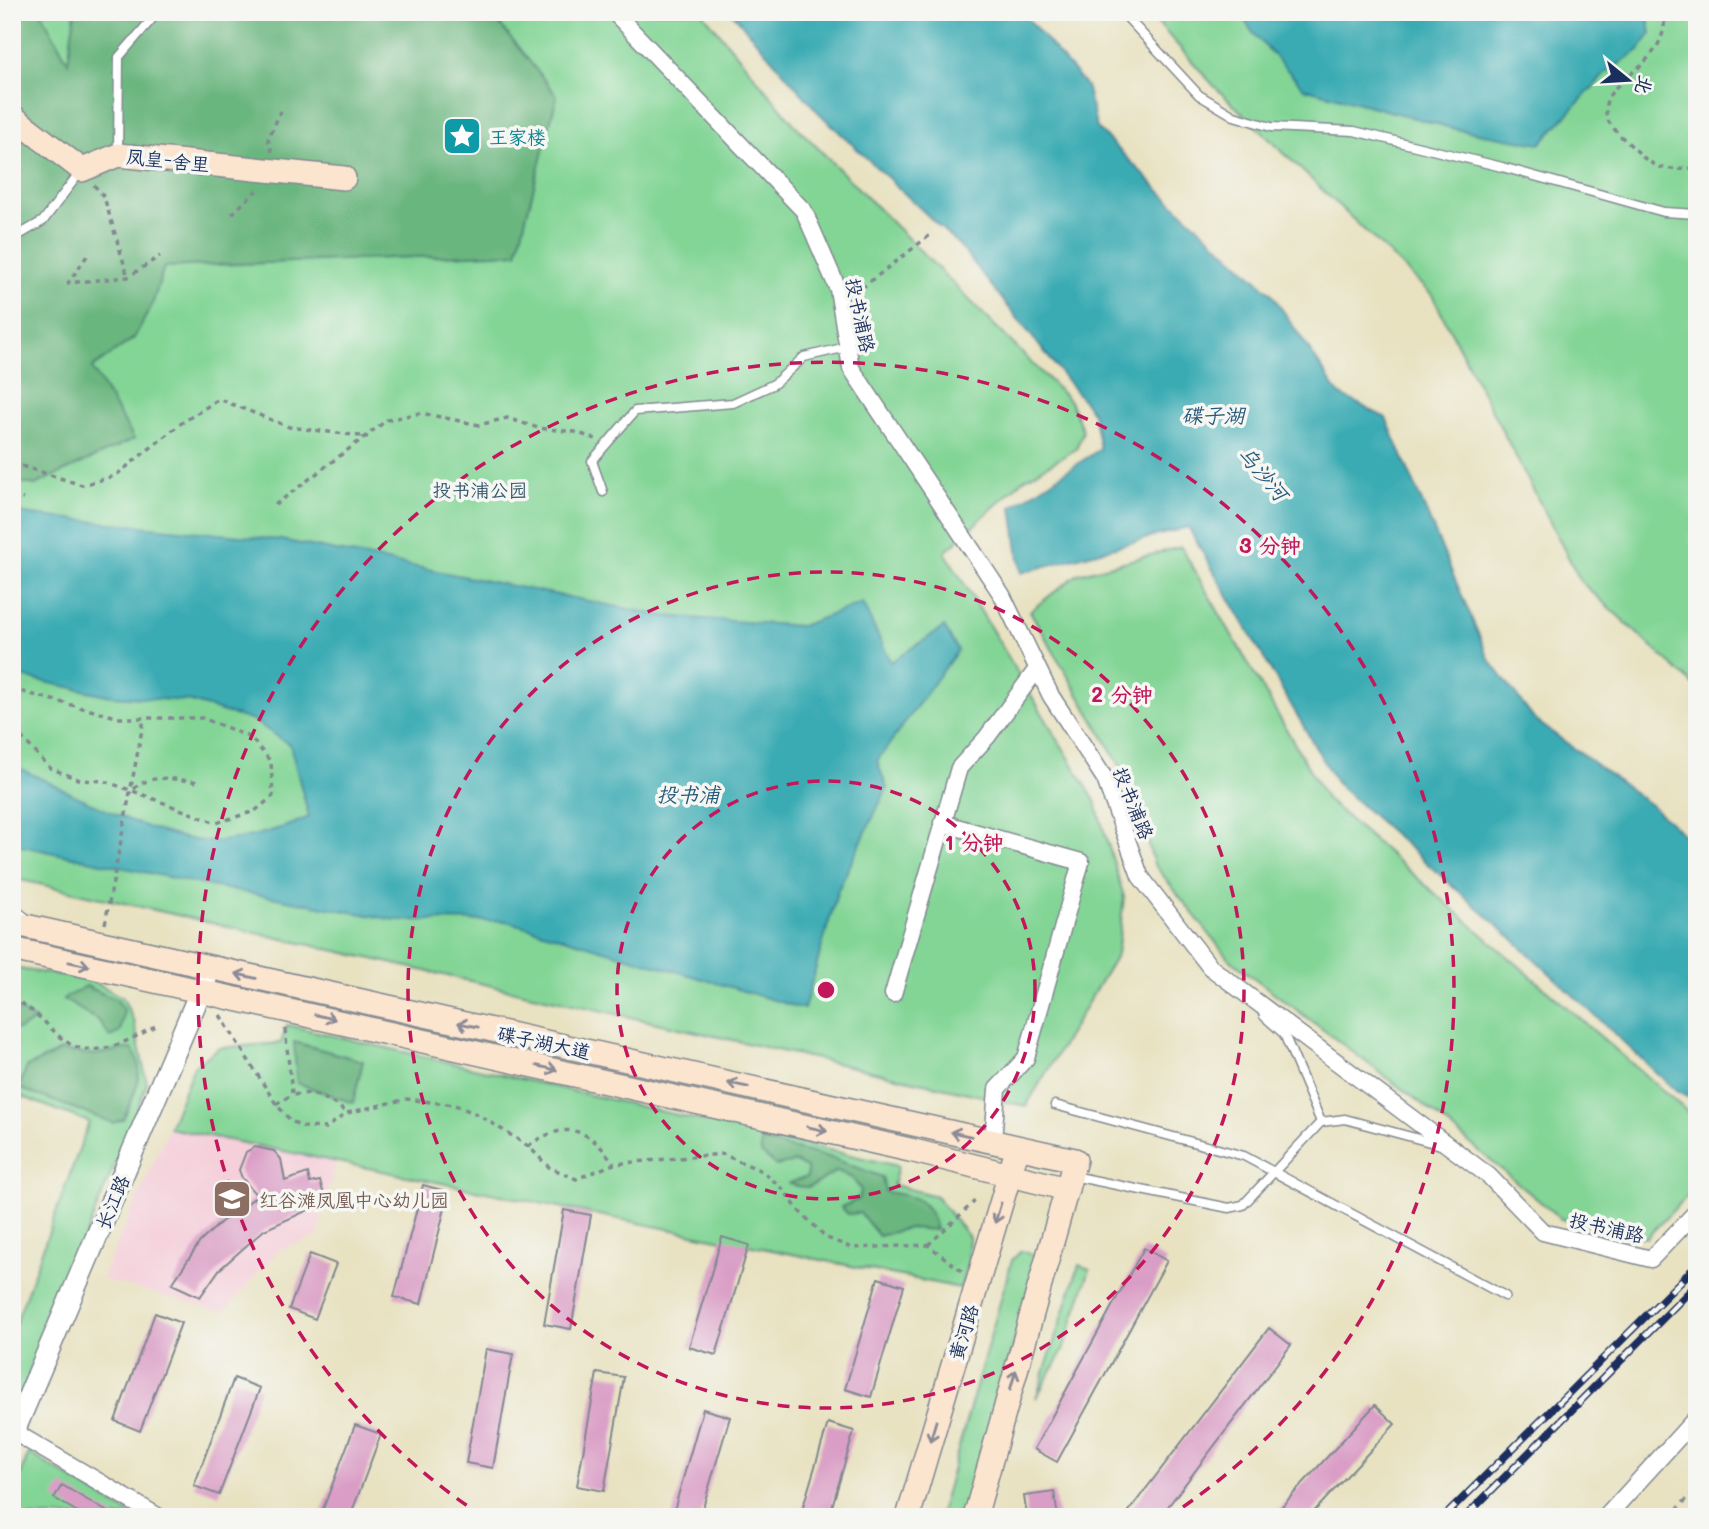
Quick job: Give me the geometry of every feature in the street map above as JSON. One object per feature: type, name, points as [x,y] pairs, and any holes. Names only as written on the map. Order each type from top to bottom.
[{"type":"main road","points":[[12,116],[82,170]]},
{"type":"main road","name":"凤皇-舍里","points":[[82,170],[118,155],[344,178]]},
{"type":"main road","name":"碟子湖大道","points":[[12,923],[1017,1147],[1071,1175]]},
{"type":"main road","name":"碟子湖大道","points":[[12,949],[282,1008],[1009,1175],[1071,1175]]},
{"type":"main road","name":"黄河路","points":[[908,1517],[1017,1147]]},
{"type":"main road","points":[[975,1517],[1071,1175]]},
{"type":"street","name":"投书浦路","points":[[614,12],[804,211],[838,289],[851,368],[1002,595],[1051,696],[1105,779],[1140,876],[1210,967],[1489,1176],[1543,1232],[1651,1259],[1697,1211]]},
{"type":"street","points":[[893,994],[959,768],[987,737],[1037,669]]},
{"type":"street","points":[[942,823],[1081,862],[1026,1058],[997,1089],[993,1142]]},
{"type":"street","name":"长江路","points":[[13,1434],[211,968]]},
{"type":"street","points":[[1606,1517],[1697,1417]]},
{"type":"street","points":[[13,1434],[159,1517]]},
{"type":"lane","points":[[118,155],[119,57],[158,12]]},
{"type":"lane","points":[[1122,12],[1199,95],[1234,117],[1270,127],[1354,131],[1502,167],[1664,212],[1697,214]]},
{"type":"lane","points":[[12,239],[43,221],[82,170]]},
{"type":"lane","points":[[603,492],[592,461],[635,411],[733,403],[774,384],[804,357],[847,346]]},
{"type":"lane","points":[[12,907],[43,930]]},
{"type":"lane","points":[[1210,967],[1284,1034],[1321,1122]]},
{"type":"lane","points":[[1055,1105],[1244,1156],[1505,1296]]},
{"type":"lane","points":[[1071,1175],[1229,1208],[1243,1205],[1321,1122],[1345,1119],[1450,1147]]},
{"type":"path","points":[[1664,12],[1661,41],[1653,56],[1614,88],[1606,99],[1608,120],[1645,160],[1676,172],[1697,167]]},
{"type":"path","points":[[82,170],[104,197],[128,277]]},
{"type":"path","points":[[840,304],[930,236]]},
{"type":"path","points":[[87,256],[68,283],[128,277],[160,256]]},
{"type":"path","points":[[12,463],[82,485],[115,476],[183,422],[219,399],[289,427],[368,437]]},
{"type":"path","points":[[275,505],[368,437],[387,419],[421,413],[479,425],[508,418],[608,443]]},
{"type":"path","points":[[12,496],[23,499]]},
{"type":"path","points":[[12,689],[120,718],[202,718],[251,738],[271,762],[273,796],[255,811],[216,823],[104,781],[79,780],[50,768],[12,727]]},
{"type":"path","points":[[101,943],[133,791],[144,718]]},
{"type":"path","points":[[133,791],[141,783],[154,779],[200,782]]},
{"type":"path","points":[[202,990],[276,1104],[291,1121],[304,1126],[326,1128],[347,1113],[407,1099],[455,1105],[479,1115],[528,1146],[549,1167],[576,1179],[614,1164],[722,1154],[762,1171],[782,1188],[799,1211],[827,1238],[852,1248],[928,1245],[977,1282]]},
{"type":"path","points":[[12,998],[31,1008],[70,1045],[95,1051],[126,1042],[159,1024]]},
{"type":"path","points":[[282,1008],[292,1093]]},
{"type":"path","points":[[276,1104],[292,1093],[308,1093],[331,1100],[347,1113]]},
{"type":"path","points":[[528,1146],[542,1136],[564,1129],[582,1132],[603,1147],[614,1164]]},
{"type":"path","points":[[928,1245],[975,1201]]},
{"type":"path","points":[[1669,1517],[1697,1489]]},
{"type":"shaded area","name":"红谷滩凤凰中心幼儿园","points":[[169,1128],[336,1161],[317,1237],[278,1250],[224,1312],[101,1279]]},
{"type":"green space","name":"投书浦公园","points":[[12,12],[702,12],[794,124],[1070,401],[1083,431],[1076,449],[1024,479],[945,552],[1095,801],[1124,897],[1117,954],[1026,1106],[12,878]]},
{"type":"green space","points":[[12,12],[41,12],[68,62],[75,12],[490,12],[557,96],[517,253],[164,267],[152,305],[134,338],[92,368],[134,439],[35,485],[12,481]]},
{"type":"green space","points":[[1148,12],[1697,12],[1697,688],[1581,582],[1432,295],[1215,87]]},
{"type":"green space","points":[[1181,547],[1327,800],[1697,1120],[1697,1186],[1646,1238],[1561,1219],[1430,1110],[1229,959],[1154,864],[1129,781],[1030,611],[1078,574]]},
{"type":"green space","points":[[12,968],[91,980],[123,998],[134,1022],[147,1084],[17,1406],[12,1405],[12,1333],[89,1122],[12,1093]]},
{"type":"green space","points":[[86,986],[117,1000],[124,1010],[120,1032],[110,1037],[99,1021],[63,999]]},
{"type":"green space","points":[[12,1006],[35,1020],[19,1030],[12,1029]]},
{"type":"green space","points":[[287,1025],[898,1166],[893,1185],[936,1196],[969,1237],[968,1262],[960,1288],[169,1128],[194,1066],[219,1048],[281,1043]]},
{"type":"green space","points":[[294,1042],[363,1061],[353,1103],[297,1083]]},
{"type":"green space","points":[[132,1049],[137,1057],[139,1075],[123,1119],[113,1123],[18,1088],[27,1067],[60,1051],[95,1055]]},
{"type":"green space","points":[[761,1141],[832,1158],[882,1177],[885,1192],[905,1195],[925,1205],[936,1230],[908,1228],[879,1236],[860,1213],[848,1214],[841,1207],[859,1199],[861,1190],[852,1178],[838,1171],[810,1186],[789,1183],[807,1177],[807,1168],[795,1162],[776,1166],[761,1153]]},
{"type":"green space","points":[[1021,1251],[1037,1256],[968,1517],[939,1517],[1012,1260]]},
{"type":"green space","points":[[1079,1265],[1090,1269],[1063,1350],[1036,1398]]},
{"type":"green space","points":[[29,1453],[134,1517],[12,1517],[12,1495]]},
{"type":"water","name":"碟子湖","points":[[731,12],[1022,12],[1086,86],[1097,128],[1168,199],[1271,293],[1339,394],[1386,418],[1489,659],[1534,719],[1651,805],[1697,847],[1697,1102],[1677,1092],[1513,939],[1337,784],[1188,527],[1021,573],[1012,507],[1100,449],[1093,413],[959,245],[819,113]]},
{"type":"water","points":[[1239,12],[1647,12],[1651,33],[1639,50],[1605,74],[1540,144],[1455,129],[1304,88],[1253,33]]},
{"type":"water","name":"投书浦","points":[[12,511],[281,540],[664,616],[801,626],[862,603],[891,662],[944,627],[958,650],[877,761],[887,788],[838,890],[804,1009],[506,921],[395,920],[205,885],[12,844],[12,759],[16,767],[103,809],[148,827],[195,840],[222,841],[253,836],[309,817],[290,745],[254,721],[188,701],[111,696],[12,675]]},
{"type":"building","points":[[255,1147],[274,1151],[281,1159],[285,1181],[308,1173],[310,1183],[320,1181],[326,1202],[264,1230],[219,1270],[200,1297],[172,1284],[200,1242],[221,1222],[257,1196],[239,1170],[246,1152]]},
{"type":"building","points":[[423,1185],[449,1192],[421,1304],[394,1297]]},
{"type":"building","points":[[564,1210],[591,1215],[571,1329],[544,1324]]},
{"type":"building","points":[[722,1237],[749,1245],[716,1355],[689,1347]]},
{"type":"building","points":[[1144,1248],[1167,1261],[1057,1462],[1034,1449]]},
{"type":"building","points":[[310,1254],[336,1264],[315,1319],[289,1309]]},
{"type":"building","points":[[878,1278],[904,1286],[871,1397],[845,1389]]},
{"type":"building","points":[[155,1313],[181,1323],[140,1431],[115,1421]]},
{"type":"building","points":[[1269,1328],[1291,1345],[1160,1517],[1137,1517],[1129,1511]]},
{"type":"building","points":[[486,1349],[513,1354],[493,1468],[466,1463]]},
{"type":"building","points":[[597,1373],[624,1377],[604,1491],[577,1486]]},
{"type":"building","points":[[234,1378],[260,1388],[219,1495],[194,1486]]},
{"type":"building","points":[[1375,1405],[1395,1424],[1309,1517],[1272,1517]]},
{"type":"building","points":[[703,1409],[730,1417],[700,1517],[672,1517]]},
{"type":"building","points":[[828,1423],[854,1431],[829,1517],[800,1517]]},
{"type":"building","points":[[355,1425],[381,1434],[350,1517],[320,1517]]},
{"type":"building","points":[[62,1485],[116,1517],[86,1517],[54,1498]]},
{"type":"building","points":[[1054,1492],[1058,1517],[1027,1517],[1024,1496]]},
{"type":"railway","points":[[1444,1517],[1697,1265]]},
{"type":"railway","points":[[1465,1517],[1697,1284]]},
{"type":"place","name":"王家楼","points":[[462,136]]},
{"type":"place","name":"红谷滩凤凰中心幼儿园","points":[[232,1199]]},
{"type":"water label","name":"乌沙河","points":[[1264,473]]}]
